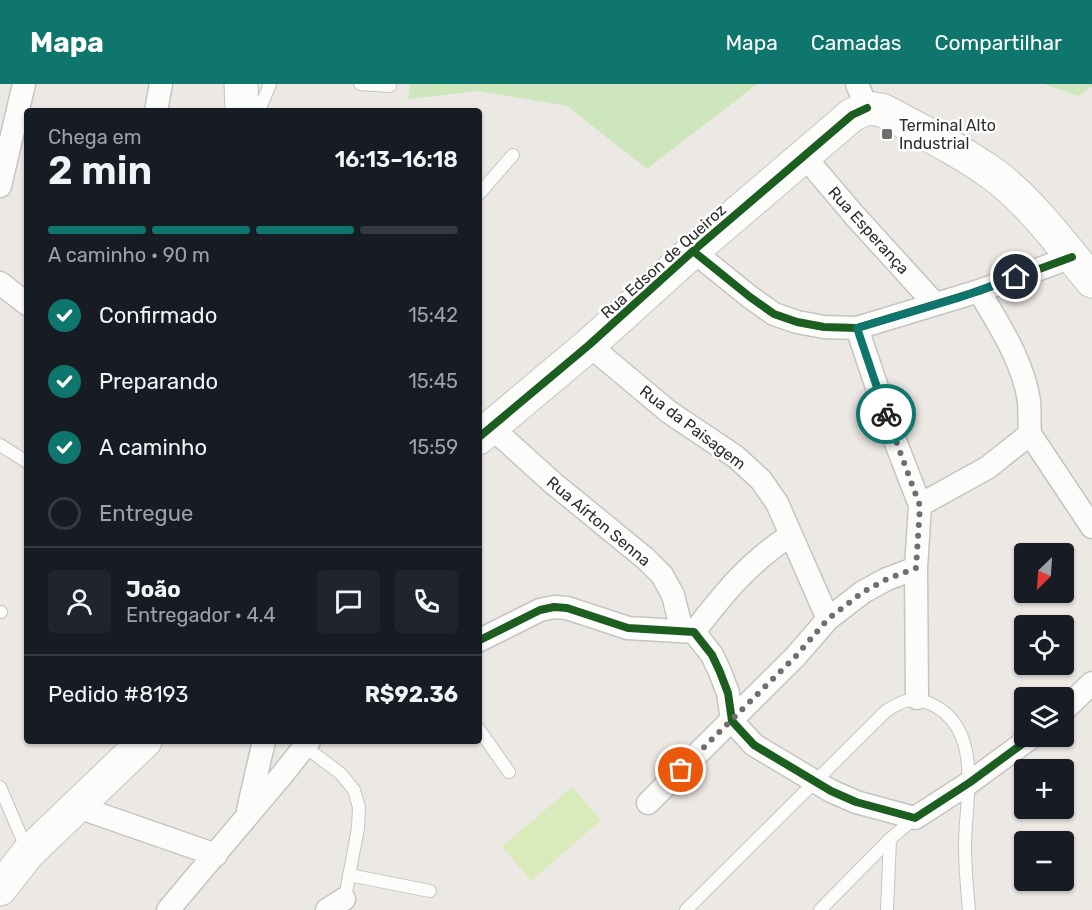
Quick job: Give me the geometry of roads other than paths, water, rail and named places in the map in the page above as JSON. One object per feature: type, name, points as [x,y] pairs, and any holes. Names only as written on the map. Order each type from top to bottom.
[{"type":"street","points":[[0,186],[24,84]]},
{"type":"street","points":[[157,108],[161,84]]},
{"type":"street","points":[[241,84],[242,108]]},
{"type":"street","points":[[693,251],[774,314],[797,322],[824,327],[857,328],[979,291],[1082,269],[1015,193],[993,174],[862,96]]},
{"type":"street","name":"Rua Edson de Queiroz","points":[[485,433],[852,115],[862,96]]},
{"type":"street","name":"Rua Esperança","points":[[804,156],[935,304]]},
{"type":"street","points":[[0,283],[24,302]]},
{"type":"street","points":[[979,291],[1008,341],[1022,373],[1029,401],[1030,434],[1092,527]]},
{"type":"street","points":[[857,328],[894,438],[920,506],[916,568],[917,698]]},
{"type":"street","name":"Rua da Paisagem","points":[[589,345],[669,412],[736,456],[761,480],[777,503],[828,619]]},
{"type":"street","name":"Rua Aírton Senna","points":[[485,433],[553,483],[646,559],[662,575],[688,632]]},
{"type":"street","points":[[920,506],[987,468],[1030,434]]},
{"type":"street","points":[[688,632],[745,570],[791,535]]},
{"type":"street","points":[[648,803],[795,657],[828,619],[863,592],[887,579],[916,568]]},
{"type":"street","points":[[482,638],[540,610],[554,607],[567,608],[628,628],[688,632],[712,655],[728,693],[732,721],[754,745],[814,783],[856,802],[915,819],[1018,747]]},
{"type":"street","points":[[1074,700],[1092,683]]},
{"type":"street","points":[[11,868],[142,744]]},
{"type":"street","points":[[246,818],[263,744]]},
{"type":"street","points":[[168,910],[306,744]]},
{"type":"street","points":[[78,807],[216,855]]},
{"type":"lane","points":[[260,108],[270,84]]},
{"type":"lane","points":[[360,84],[390,86]]},
{"type":"lane","points":[[482,190],[513,155]]},
{"type":"lane","points":[[0,445],[24,460]]},
{"type":"lane","points":[[686,910],[886,711],[899,702],[917,698],[946,713],[958,730],[966,750],[969,783],[965,845],[969,910]]},
{"type":"lane","points":[[482,734],[509,772]]},
{"type":"lane","points":[[306,744],[341,774],[354,790],[359,807],[358,828],[349,875],[338,906]]},
{"type":"lane","points":[[0,787],[11,868]]},
{"type":"lane","points":[[820,910],[890,839],[915,819]]},
{"type":"lane","points":[[887,910],[890,839]]},
{"type":"lane","points":[[349,875],[430,891]]},
{"type":"place","name":"Terminal Alto Industrial","points":[[887,134]]}]
